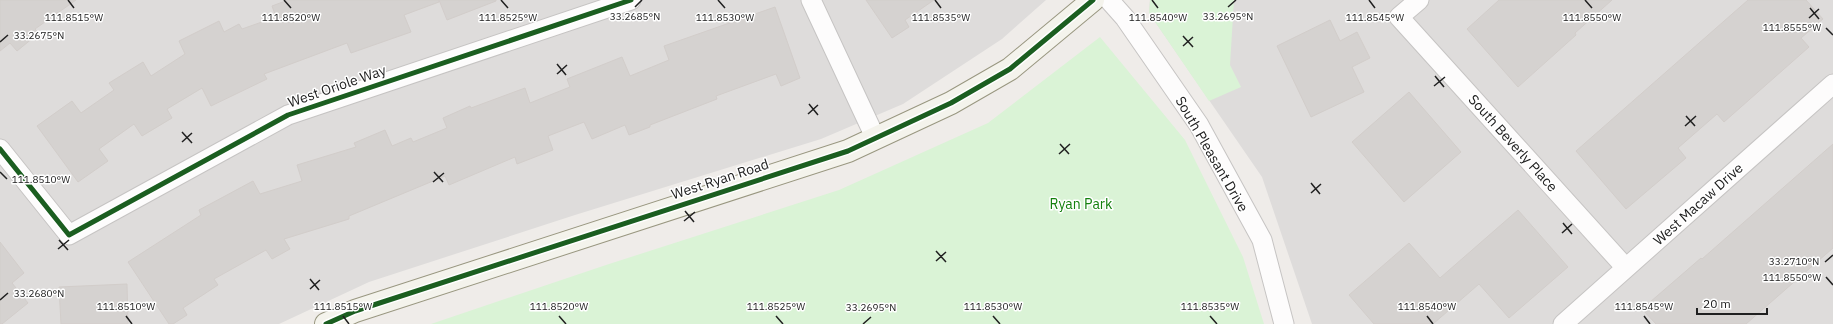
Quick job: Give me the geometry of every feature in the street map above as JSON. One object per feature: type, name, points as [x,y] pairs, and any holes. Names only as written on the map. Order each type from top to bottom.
[{"type":"street","name":"West Oriole Way","points":[[0,149],[69,235],[288,115],[631,0]]},
{"type":"street","points":[[810,0],[875,137]]},
{"type":"street","name":"West Ryan Road","points":[[326,324],[363,308],[848,151],[875,137],[951,104],[1010,69],[1093,0]]},
{"type":"street","name":"South Pleasant Drive","points":[[1109,0],[1125,18],[1199,125],[1262,240],[1284,324]]},
{"type":"street","name":"South Beverly Place","points":[[1419,0],[1399,17],[1626,268]]},
{"type":"street","name":"West Macaw Drive","points":[[1563,324],[1833,84]]},
{"type":"shaded area","points":[[0,0],[1046,0],[1002,39],[903,104],[821,139],[575,215],[369,282],[279,324],[0,324]]},
{"type":"shaded area","points":[[1150,0],[1833,0],[1833,324],[1312,324],[1262,177],[1149,13]]},
{"type":"green space","points":[[1150,0],[1234,0],[1230,65],[1241,87],[1209,101],[1149,13]]},
{"type":"green space","name":"Ryan Park","points":[[1100,37],[1185,140],[1243,257],[1264,324],[431,324],[606,265],[839,190],[988,123]]},
{"type":"building","points":[[0,0],[76,0],[35,29],[39,33],[17,51],[10,43],[0,51]]},
{"type":"building","points":[[288,0],[439,0],[439,2],[404,15],[411,32],[351,53],[347,43],[264,74],[267,79],[211,106],[202,88],[167,109],[172,118],[142,136],[134,124],[99,149],[108,161],[78,182],[37,126],[72,101],[81,113],[114,90],[109,83],[143,62],[151,76],[185,54],[179,41],[219,21],[224,32],[239,24],[242,29],[276,17],[272,6]]},
{"type":"building","points":[[439,0],[496,0],[496,1],[447,20]]},
{"type":"building","points":[[866,0],[934,0],[905,20],[909,27],[892,38]]},
{"type":"building","points":[[1499,0],[1612,0],[1575,33],[1576,35],[1518,87],[1467,29]]},
{"type":"building","points":[[1748,0],[1806,0],[1823,19],[1801,38],[1809,47],[1724,122],[1717,114],[1678,148],[1686,158],[1626,209],[1576,151]]},
{"type":"building","points":[[775,7],[800,78],[781,86],[776,74],[716,96],[717,99],[650,125],[650,127],[629,135],[625,125],[592,139],[584,122],[548,136],[553,150],[517,164],[515,157],[449,185],[445,176],[349,216],[349,219],[284,239],[290,249],[272,259],[266,250],[214,279],[218,285],[183,308],[187,315],[173,324],[169,324],[128,262],[201,215],[199,210],[253,181],[260,194],[302,181],[297,165],[356,147],[354,143],[385,130],[392,146],[411,138],[413,142],[447,128],[443,118],[470,106],[471,108],[525,88],[530,103],[570,87],[567,79],[622,57],[630,76],[669,60],[664,46]]},
{"type":"building","points":[[1330,20],[1340,41],[1357,32],[1370,58],[1352,67],[1364,92],[1311,117],[1277,46]]},
{"type":"building","points":[[1409,92],[1461,152],[1404,202],[1352,142]]},
{"type":"building","points":[[1833,144],[1833,248],[1746,324],[1656,324],[1642,309],[1701,258],[1702,259]]},
{"type":"building","points":[[1518,210],[1568,267],[1509,318],[1479,284],[1433,324],[1374,324],[1349,295],[1409,243],[1440,278]]},
{"type":"building","points":[[0,242],[24,273],[12,283],[28,303],[2,324],[0,324]]},
{"type":"building","points":[[127,284],[128,324],[61,324],[59,287]]},
{"type":"cycle path","points":[[0,149],[69,235],[288,115],[631,0]]},
{"type":"cycle path","points":[[326,324],[355,311],[848,151],[951,103],[1010,69],[1093,0]]}]
